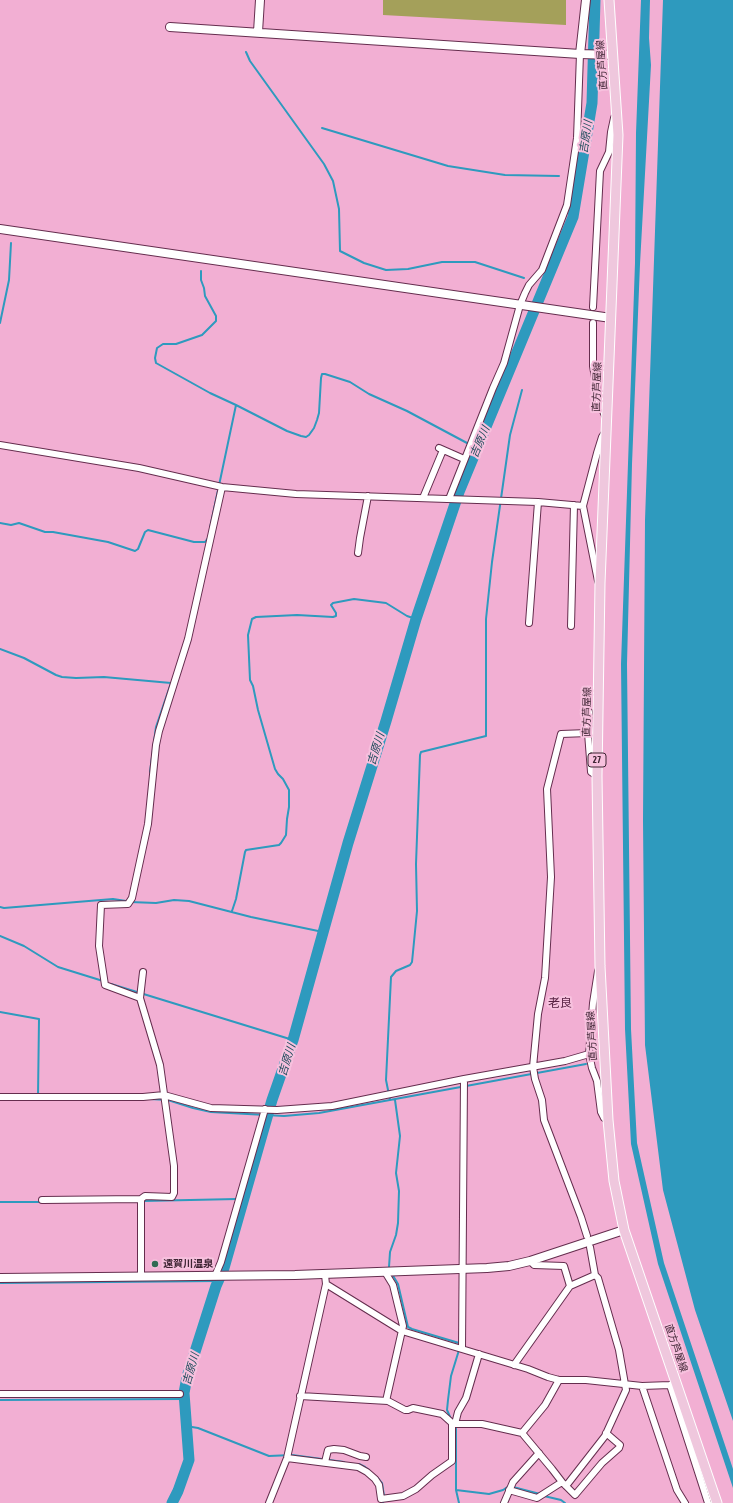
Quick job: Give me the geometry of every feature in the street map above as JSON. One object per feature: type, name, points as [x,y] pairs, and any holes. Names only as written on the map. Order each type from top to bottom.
[{"type":"main road","name":"直方芦屋線","points":[[609,0],[618,135],[600,583],[597,776],[600,966],[608,1120],[614,1181],[624,1230],[673,1383],[717,1503]]},
{"type":"street","points":[[258,32],[260,0]]},
{"type":"street","points":[[449,499],[504,362],[524,305],[529,285],[542,270],[567,205],[577,138],[586,0]]},
{"type":"street","points":[[170,26],[613,55]]},
{"type":"street","points":[[593,307],[600,171],[609,152],[611,132],[616,110]]},
{"type":"street","points":[[0,228],[611,318]]},
{"type":"street","points":[[593,323],[593,366],[599,402],[607,419]]},
{"type":"street","points":[[600,583],[595,569],[584,506],[597,453],[602,437],[606,431]]},
{"type":"street","points":[[0,445],[139,468],[222,487],[296,494],[538,502],[584,506]]},
{"type":"street","points":[[423,498],[441,449],[464,459]]},
{"type":"street","points":[[140,998],[105,985],[99,946],[101,906],[128,904],[132,898],[148,824],[156,745],[159,731],[188,639],[222,487]]},
{"type":"street","points":[[358,553],[368,496]]},
{"type":"street","points":[[529,623],[538,502]]},
{"type":"street","points":[[571,626],[574,505]]},
{"type":"street","points":[[589,712],[588,733],[591,772],[597,776]]},
{"type":"street","points":[[587,1236],[544,1120],[542,1100],[535,1079],[533,1067],[538,1014],[545,978],[551,876],[547,789],[561,734],[588,733]]},
{"type":"street","points":[[600,966],[597,974],[593,1003],[589,1054],[597,1082],[601,1112],[604,1118],[608,1120]]},
{"type":"street","points":[[42,1200],[141,1199],[145,1196],[172,1197],[174,1194],[174,1166],[160,1065],[140,998],[143,972]]},
{"type":"street","points":[[0,1097],[143,1097],[164,1095],[211,1108],[277,1110],[332,1106],[464,1079],[565,1061],[589,1054]]},
{"type":"street","points":[[462,1350],[464,1079]]},
{"type":"street","points":[[215,1276],[221,1262],[265,1109]]},
{"type":"street","points":[[141,1199],[141,1277]]},
{"type":"street","points":[[0,1278],[324,1275],[509,1266],[530,1261],[624,1230]]},
{"type":"street","points":[[509,1490],[537,1498],[564,1484],[606,1433],[626,1390],[619,1350],[598,1278],[595,1275],[590,1247]]},
{"type":"street","points":[[530,1261],[534,1265],[564,1266],[570,1286]]},
{"type":"street","points":[[384,1272],[393,1284],[403,1326],[386,1401]]},
{"type":"street","points":[[269,1503],[287,1458],[326,1284],[324,1275]]},
{"type":"street","points":[[514,1365],[570,1286],[595,1275]]},
{"type":"street","points":[[326,1284],[402,1331],[559,1380],[586,1380],[642,1386],[673,1383],[708,1503]]},
{"type":"street","points":[[287,1458],[358,1467],[367,1472],[379,1485],[382,1499],[403,1496],[416,1489],[432,1475],[452,1462],[454,1424],[458,1412],[466,1398],[479,1354]]},
{"type":"street","points":[[522,1433],[545,1405],[559,1380]]},
{"type":"street","points":[[642,1386],[677,1490],[685,1503]]},
{"type":"street","points":[[0,1394],[180,1394]]},
{"type":"street","points":[[300,1396],[386,1401],[404,1410],[413,1408],[442,1414],[454,1424],[482,1424],[522,1433],[564,1484],[575,1495],[602,1463],[619,1448],[620,1445],[606,1433]]},
{"type":"street","points":[[325,1462],[328,1450],[334,1449],[344,1450],[366,1457]]},
{"type":"street","points":[[504,1503],[513,1482],[539,1453]]},
{"type":"shaded area","points":[[383,0],[566,0],[566,25],[383,15]]},
{"type":"water","points":[[641,0],[650,0],[649,38],[651,65],[640,264],[632,464],[627,664],[631,1029],[637,1143],[664,1263],[733,1469],[733,1488],[658,1264],[631,1144],[625,1029],[621,664],[635,263],[636,133]]},
{"type":"water","points":[[663,0],[733,0],[733,1421],[695,1310],[663,1190],[645,1045],[643,820],[645,520]]},
{"type":"waterway","name":"吉原川","points":[[172,1503],[189,1460],[184,1393],[187,1377],[216,1286],[224,1268],[272,1100],[293,1040],[348,843],[416,619],[459,492],[573,217],[592,103],[595,0]]},
{"type":"waterway","points":[[246,52],[250,61],[324,164],[333,181],[339,209],[340,251],[364,263],[386,270],[408,269],[442,262],[475,262],[524,278]]},
{"type":"waterway","points":[[322,128],[448,166],[505,175],[559,176]]},
{"type":"waterway","points":[[0,323],[9,280],[11,243]]},
{"type":"waterway","points":[[201,271],[201,280],[205,296],[216,316],[216,321],[202,335],[176,344],[163,344],[157,348],[155,358],[156,363],[210,393],[287,431],[301,436],[306,437],[314,428],[319,413],[321,378],[322,374],[325,374],[350,382],[369,394],[407,411],[467,443]]},
{"type":"waterway","name":"吉原川","points":[[541,284],[545,285]]},
{"type":"waterway","points":[[390,1100],[386,1080],[391,977],[396,971],[410,965],[412,962],[417,911],[416,864],[420,755],[421,752],[486,736],[486,619],[492,562],[510,435],[522,390]]},
{"type":"waterway","points":[[210,528],[236,405]]},
{"type":"waterway","points":[[0,523],[11,525],[19,523],[45,532],[53,532],[108,542],[135,551],[138,549],[145,532],[148,530],[194,542],[205,542],[208,538]]},
{"type":"waterway","points":[[232,911],[236,899],[246,850],[279,845],[286,835],[289,807],[289,790],[275,769],[258,710],[253,686],[250,680],[248,635],[252,619],[256,617],[297,615],[333,617],[336,616],[336,613],[331,605],[333,603],[354,599],[386,603],[407,616],[416,619]]},
{"type":"waterway","points":[[0,649],[24,658],[62,677],[104,677],[171,683],[156,727],[150,772]]},
{"type":"waterway","points":[[0,907],[4,908],[113,899],[126,901]]},
{"type":"waterway","points":[[130,902],[156,903],[174,900],[189,901],[251,917],[323,932]]},
{"type":"waterway","points":[[0,936],[24,946],[58,967],[103,981]]},
{"type":"waterway","points":[[111,984],[293,1040]]},
{"type":"waterway","points":[[0,1012],[39,1019],[38,1097]]},
{"type":"waterway","points":[[150,1099],[168,1100],[211,1112],[284,1116],[319,1113],[586,1064]]},
{"type":"waterway","points":[[0,1100],[12,1100]]},
{"type":"waterway","points":[[391,1270],[389,1267],[390,1252],[396,1235],[398,1223],[399,1191],[396,1173],[400,1136],[395,1100]]},
{"type":"waterway","points":[[143,1201],[237,1199]]},
{"type":"waterway","points":[[0,1202],[41,1202]]},
{"type":"waterway","points":[[392,1274],[398,1284],[408,1327],[459,1343],[459,1345]]},
{"type":"waterway","points":[[0,1283],[218,1281]]},
{"type":"waterway","points":[[451,1419],[447,1410],[448,1400],[451,1376],[459,1350]]},
{"type":"waterway","points":[[0,1400],[184,1399]]},
{"type":"waterway","points":[[454,1425],[456,1428],[456,1490],[459,1503]]},
{"type":"waterway","points":[[186,1426],[198,1428],[269,1456],[292,1455],[344,1462]]},
{"type":"waterway","points":[[359,1464],[369,1470]]},
{"type":"waterway","points":[[378,1478],[382,1483],[384,1496],[383,1503]]},
{"type":"waterway","points":[[456,1490],[489,1494],[503,1490],[509,1486]]},
{"type":"waterway","points":[[513,1487],[540,1494]]},
{"type":"waterway","points":[[544,1496],[561,1500],[565,1503]]},
{"type":"place","name":"遠賀川温泉","points":[[155,1264]]},
{"type":"district","name":"老良","points":[[560,1003]]}]
